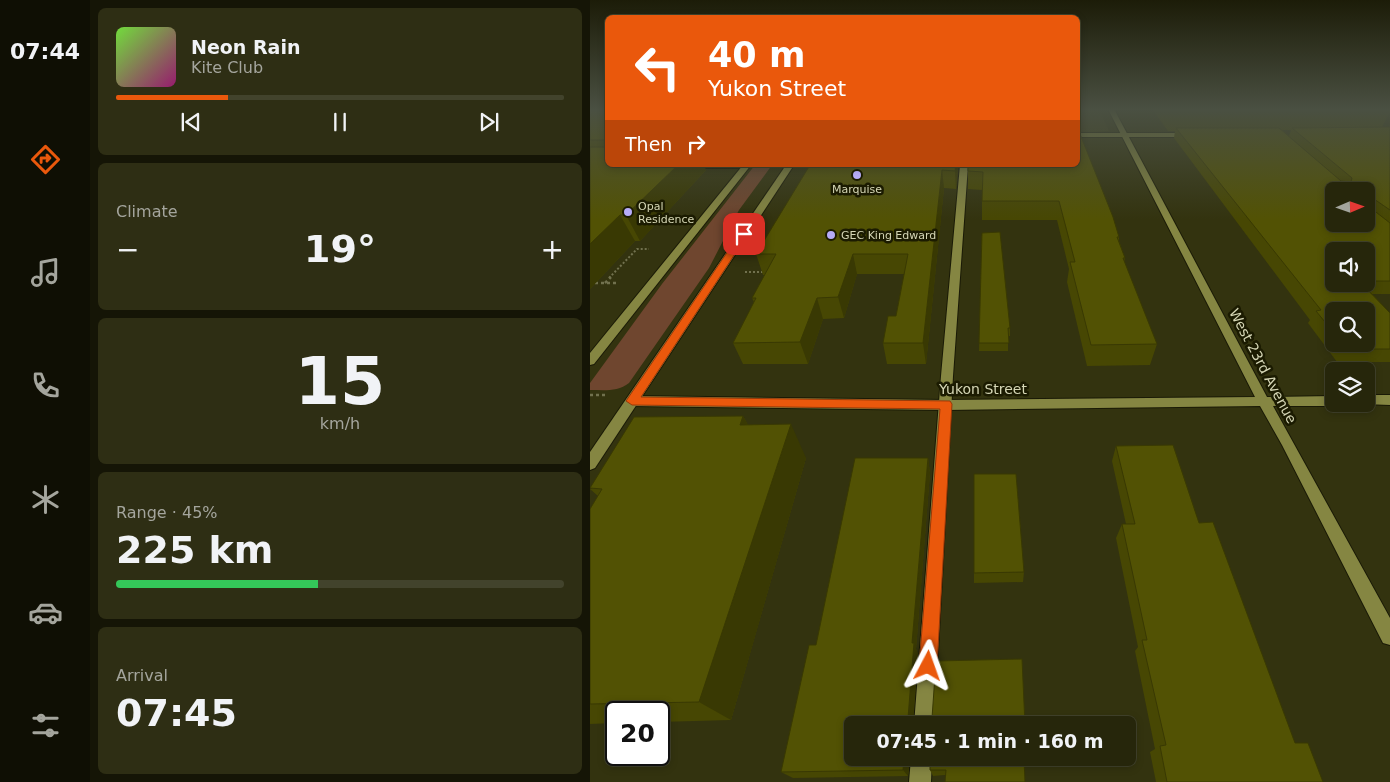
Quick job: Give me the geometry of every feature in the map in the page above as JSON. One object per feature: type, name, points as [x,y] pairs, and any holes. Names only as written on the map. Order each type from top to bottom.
[{"type":"street","name":"West 23rd Avenue","points":[[1130,145],[1263,401],[1292,451],[1390,636]]},
{"type":"street","points":[[590,361],[745,167]]},
{"type":"street","points":[[590,464],[789,167]]},
{"type":"street","points":[[925,716],[964,167]]},
{"type":"street","name":"Yukon Street","points":[[632,401],[946,404],[1325,400]]},
{"type":"street","points":[[1375,400],[1390,400]]},
{"type":"street","points":[[920,782],[921,766]]},
{"type":"path","points":[[605,283],[637,249],[649,249]]},
{"type":"path","points":[[745,272],[765,272]]},
{"type":"path","points":[[595,283],[618,283]]},
{"type":"shaded area","points":[[753,167],[771,167],[739,210],[709,268],[629,383],[616,389],[590,390],[590,383],[662,284]]},
{"type":"building","points":[[1080,145],[1085,145],[1113,217],[1119,237],[1117,237],[1125,258],[1123,258],[1157,344],[1091,345],[1070,262],[1075,262],[1059,201],[982,201],[983,172],[968,171],[968,167],[1080,167]]},
{"type":"building","points":[[1190,145],[1299,145],[1341,181],[1351,182],[1325,182],[1325,232],[1375,232],[1375,211],[1390,223],[1390,281],[1375,281],[1375,242],[1325,242],[1325,292],[1370,292],[1390,313],[1390,349],[1375,349],[1375,302],[1325,302],[1325,322],[1316,311],[1321,310]]},
{"type":"building","points":[[1313,145],[1390,145],[1390,210],[1375,200],[1375,182],[1351,182],[1352,178]]},
{"type":"building","points":[[590,147],[605,147],[605,167],[676,167],[626,215],[620,215],[590,244]]},
{"type":"building","points":[[809,167],[956,167],[955,171],[942,170],[923,343],[883,343],[888,316],[896,316],[908,254],[853,254],[838,297],[817,298],[800,342],[733,343],[756,298],[752,298],[776,254],[756,254]]},
{"type":"building","points":[[1000,232],[1010,328],[1008,328],[1009,343],[979,343],[982,233]]},
{"type":"building","points":[[743,416],[740,425],[791,424],[699,702],[605,701],[605,704],[590,704],[590,509],[602,489],[590,488],[634,417]]},
{"type":"building","points":[[1173,445],[1199,523],[1213,522],[1295,743],[1308,743],[1323,782],[1167,782],[1160,746],[1166,745],[1142,640],[1147,640],[1122,524],[1135,524],[1116,446]]},
{"type":"building","points":[[855,458],[928,458],[912,643],[914,643],[908,716],[844,716],[844,766],[903,766],[903,770],[781,772],[809,645],[816,645]]},
{"type":"building","points":[[974,474],[1016,474],[1024,572],[974,573]]},
{"type":"building","points":[[1022,659],[1025,716],[932,716],[936,661]]},
{"type":"building","points":[[930,766],[1024,766],[1025,782],[945,782],[946,770],[930,770]]},
{"type":"place","name":"Marquise","points":[[857,175]]},
{"type":"place","name":"Opal Residence","points":[[628,212]]},
{"type":"place","name":"GEC King Edward","points":[[831,235]]},
{"type":"route","points":[[744,234],[632,401],[686,400],[946,404],[928,666]]}]
